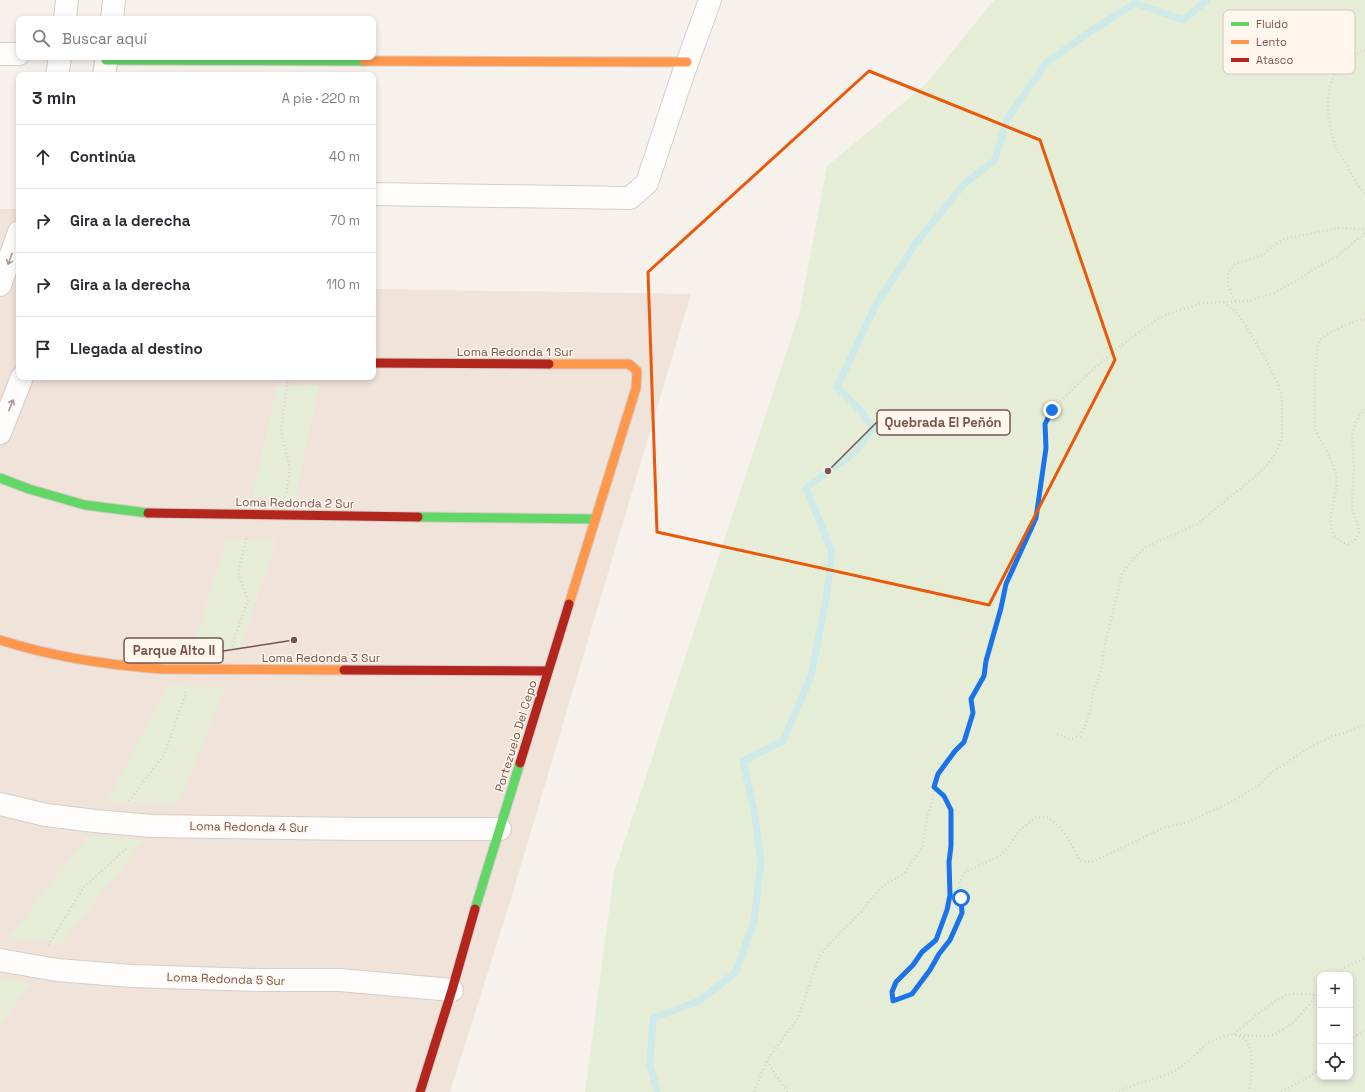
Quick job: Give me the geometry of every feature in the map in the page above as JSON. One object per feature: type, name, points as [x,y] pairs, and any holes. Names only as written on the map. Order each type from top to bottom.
[{"type":"street","points":[[65,16],[67,0]]},
{"type":"street","points":[[112,16],[114,0]]},
{"type":"street","points":[[376,194],[630,198],[647,183],[687,62],[710,0]]},
{"type":"street","points":[[0,54],[16,54]]},
{"type":"street","points":[[58,72],[60,60]]},
{"type":"street","points":[[106,64],[687,62]]},
{"type":"street","points":[[0,285],[16,240]]},
{"type":"street","name":"Loma Redonda 1 Sur","points":[[376,363],[629,364],[637,371],[636,388]]},
{"type":"street","points":[[0,433],[21,380]]},
{"type":"street","name":"Portezuelo Del Cepo","points":[[420,1092],[452,990],[475,907],[636,388]]},
{"type":"street","name":"Loma Redonda 2 Sur","points":[[0,478],[29,489],[92,506],[145,513],[595,519]]},
{"type":"street","name":"Loma Redonda 3 Sur","points":[[0,640],[46,654],[123,667],[162,669],[548,671]]},
{"type":"street","name":"Loma Redonda 4 Sur","points":[[0,804],[46,815],[152,826],[357,829],[500,829]]},
{"type":"street","name":"Loma Redonda 5 Sur","points":[[0,960],[57,970],[132,976],[259,980],[340,980],[452,990]]},
{"type":"path","points":[[1355,54],[1365,50]]},
{"type":"path","points":[[1334,74],[1330,84],[1328,114],[1336,148],[1358,186],[1365,194]]},
{"type":"path","points":[[1235,301],[1228,285],[1228,273],[1236,264],[1263,255],[1284,238],[1338,228],[1365,229]]},
{"type":"path","points":[[754,1092],[767,1060],[798,1018],[819,958],[828,945],[862,911],[874,895],[887,883],[904,874],[923,846],[927,816],[932,804],[934,787],[938,774],[955,751],[964,742],[973,713],[971,699],[984,676],[986,661],[1006,584],[1036,518],[1046,448],[1045,424],[1052,410],[1115,350],[1160,317],[1202,303],[1249,301],[1273,293],[1302,278],[1314,269],[1338,256],[1365,233]]},
{"type":"path","points":[[1057,734],[1071,740],[1080,736],[1086,726],[1091,709],[1092,696],[1102,667],[1104,649],[1122,574],[1146,547],[1197,524],[1257,475],[1269,463],[1278,449],[1282,436],[1282,399],[1278,383],[1244,323],[1236,312],[1221,301]]},
{"type":"path","points":[[1365,318],[1349,324],[1321,339],[1318,345],[1317,354],[1314,404],[1316,430],[1330,457],[1336,472],[1337,482],[1330,517],[1332,530],[1337,538],[1343,543],[1349,544],[1355,540],[1359,533],[1352,508],[1354,464],[1352,436],[1356,421],[1365,409]]},
{"type":"path","points":[[283,515],[290,469],[281,430],[288,380]]},
{"type":"path","points":[[224,669],[248,600],[238,572],[253,515]]},
{"type":"path","points":[[114,823],[166,752],[194,669]]},
{"type":"path","points":[[934,787],[944,796],[951,810],[952,840],[949,862],[950,895],[947,910],[936,940],[922,952],[913,965],[896,982],[892,992],[893,1001],[912,994],[950,940],[962,913],[959,884],[965,872],[998,857],[1005,851],[1020,830],[1036,817],[1047,817],[1056,823],[1066,835],[1080,860],[1092,862],[1163,828],[1188,822],[1231,802],[1259,785],[1272,772],[1302,751],[1332,736],[1347,732],[1365,724]]},
{"type":"path","points":[[35,966],[84,887],[152,826]]},
{"type":"path","points":[[1337,972],[1365,958]]},
{"type":"path","points":[[1119,1092],[1126,1088],[1156,1079],[1177,1070],[1208,1043],[1216,1039],[1234,1034],[1263,1036],[1275,1034],[1295,1022],[1317,996],[1309,994],[1286,996],[1272,1004],[1234,1034]]},
{"type":"path","points":[[1353,1038],[1365,1030]]},
{"type":"path","points":[[1240,1035],[1249,1045],[1252,1060],[1249,1092]]},
{"type":"path","points":[[767,1060],[774,1074],[787,1092]]},
{"type":"path","points":[[1281,1092],[1312,1075],[1317,1071]]},
{"type":"highlighted area","points":[[869,71],[1040,140],[1115,360],[989,605],[657,532],[648,272]]},
{"type":"shaded area","points":[[0,209],[16,209],[16,380],[376,380],[376,289],[691,294],[510,902],[450,1092],[0,1092]]},
{"type":"green space","points":[[994,0],[1365,0],[1365,1092],[585,1092],[614,873],[799,314],[827,166],[926,84]]},
{"type":"green space","points":[[319,385],[295,500],[252,498],[277,387]]},
{"type":"green space","points":[[227,540],[276,540],[240,650],[192,650]]},
{"type":"green space","points":[[168,686],[225,688],[178,804],[107,801]]},
{"type":"green space","points":[[88,836],[144,840],[61,944],[9,937]]},
{"type":"green space","points":[[0,978],[31,984],[0,1024]]},
{"type":"waterway","points":[[657,1092],[650,1064],[653,1018],[699,1001],[736,972],[754,921],[761,861],[754,810],[743,761],[783,741],[811,676],[826,599],[832,552],[806,488],[854,453],[873,428],[860,410],[837,387],[876,305],[916,243],[964,184],[995,160],[1007,119],[1047,62],[1091,31],[1135,3],[1183,20],[1207,0]]},
{"type":"traffic: fast","points":[[106,60],[364,61]]},
{"type":"traffic: fast","points":[[0,478],[29,489],[85,505],[148,513]]},
{"type":"traffic: fast","points":[[418,517],[595,519]]},
{"type":"traffic: fast","points":[[475,909],[520,763]]},
{"type":"traffic: slow","points":[[364,61],[687,62]]},
{"type":"traffic: slow","points":[[549,364],[629,364],[637,371],[636,388],[569,604]]},
{"type":"traffic: slow","points":[[0,640],[60,656],[101,663],[162,669],[344,670]]},
{"type":"traffic: jam","points":[[376,363],[549,364]]},
{"type":"traffic: jam","points":[[148,513],[418,517]]},
{"type":"traffic: jam","points":[[520,763],[569,604]]},
{"type":"traffic: jam","points":[[344,670],[548,671]]},
{"type":"traffic: jam","points":[[420,1092],[452,990],[475,909]]},
{"type":"place","name":"Quebrada El Peñón","points":[[828,471]]},
{"type":"place","name":"Parque Alto II","points":[[294,640]]},
{"type":"route","points":[[961,898],[962,913],[950,940],[912,994],[893,1001],[892,992],[896,982],[913,965],[922,952],[936,940],[947,910],[950,895],[949,862],[952,826],[951,810],[944,796],[934,787],[938,774],[948,759],[964,742],[973,713],[971,699],[984,676],[986,661],[1006,584],[1036,518],[1046,448],[1045,424],[1052,410]]}]
